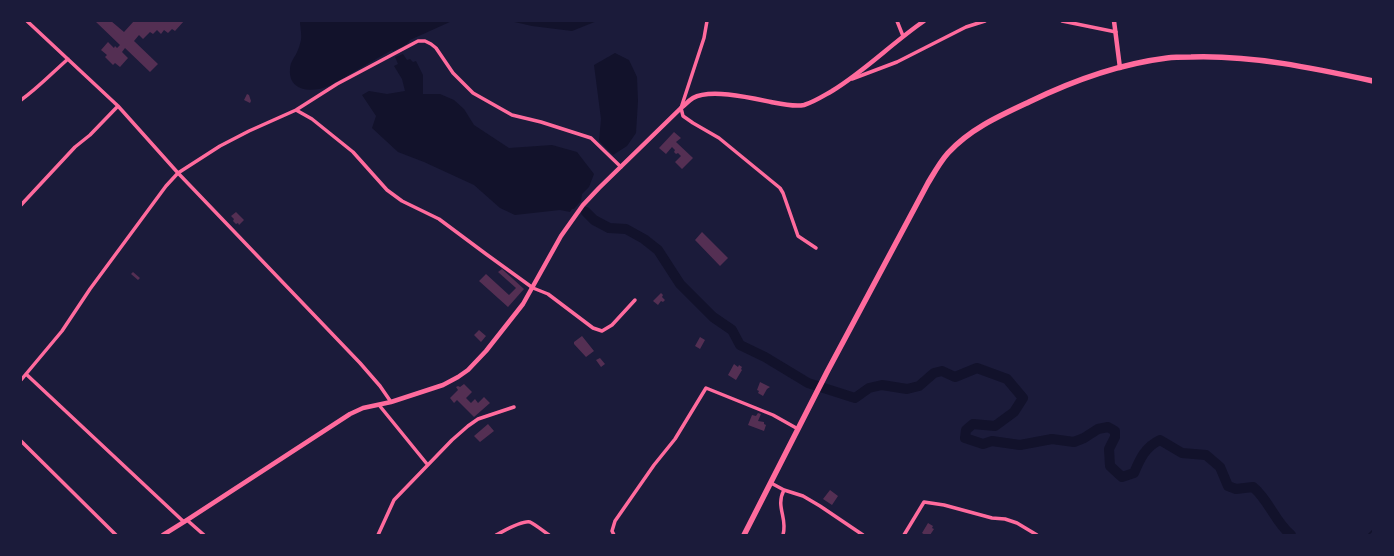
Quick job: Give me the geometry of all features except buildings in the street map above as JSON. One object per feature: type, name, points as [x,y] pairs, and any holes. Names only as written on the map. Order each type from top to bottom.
[{"type":"main road","points":[[744,535],[827,372],[928,183],[938,166],[965,136],[997,117],[1067,84],[1120,68],[1167,58],[1206,56],[1234,57],[1300,66],[1373,81]]},
{"type":"street","points":[[27,21],[118,106],[178,173],[360,363],[380,386],[391,402]]},
{"type":"street","points":[[707,21],[704,38],[681,108],[683,116],[719,138],[780,188],[798,236],[816,248]]},
{"type":"street","points":[[897,21],[903,36]]},
{"type":"street","points":[[163,535],[350,414],[363,408],[391,402],[443,385],[468,370],[490,346],[523,304],[561,236],[577,213],[599,188],[693,98],[718,94],[752,98],[782,104],[803,105],[817,100],[850,80],[903,36],[924,21]]},
{"type":"street","points":[[850,80],[897,62],[966,27],[985,21]]},
{"type":"street","points":[[1062,21],[1116,32]]},
{"type":"street","points":[[1114,21],[1120,68]]},
{"type":"street","points":[[21,380],[62,331],[90,289],[166,186],[178,173],[249,130],[296,110],[337,84],[418,41],[425,41],[436,48],[453,73],[473,93],[512,116],[541,122],[591,138],[620,168]]},
{"type":"street","points":[[21,100],[33,92],[46,78],[68,59]]},
{"type":"street","points":[[21,204],[75,147],[90,136],[118,106]]},
{"type":"street","points":[[296,110],[312,118],[353,152],[387,190],[402,201],[439,219],[533,288],[548,294],[593,328],[602,331],[612,325],[635,300]]},
{"type":"street","points":[[26,374],[186,521],[204,535]]},
{"type":"street","points":[[614,535],[612,531],[615,521],[654,465],[675,439],[706,388],[773,415],[798,429]]},
{"type":"street","points":[[379,405],[427,464]]},
{"type":"street","points":[[378,535],[394,500],[427,464],[452,440],[468,426],[488,415],[514,407]]},
{"type":"street","points":[[21,441],[116,535]]},
{"type":"street","points":[[771,483],[784,490],[809,499],[863,535]]},
{"type":"street","points":[[783,535],[784,521],[780,505],[781,496],[784,490]]},
{"type":"street","points":[[904,535],[924,502],[944,505],[992,518],[1018,522],[1037,535]]},
{"type":"street","points":[[496,535],[521,523],[530,522],[549,535]]},
{"type":"shaded area","points":[[300,21],[452,21],[410,40],[403,47],[393,51],[392,50],[329,86],[316,90],[309,90],[297,86],[290,77],[291,64],[301,40]]},
{"type":"shaded area","points":[[510,21],[597,21],[572,31],[532,26]]},
{"type":"shaded area","points":[[615,53],[629,60],[637,77],[638,101],[636,133],[627,146],[613,155],[599,141],[601,119],[594,65]]},
{"type":"shaded area","points":[[403,54],[407,60],[410,59],[413,62],[416,61],[423,75],[423,94],[440,94],[454,100],[464,109],[474,125],[509,148],[552,145],[577,152],[594,174],[589,187],[582,194],[581,201],[570,212],[560,210],[515,215],[500,208],[474,185],[398,152],[372,128],[376,116],[362,95],[369,91],[387,94],[405,91],[402,79],[394,66],[398,64],[395,57]]},
{"type":"waterway","points":[[586,212],[594,220],[609,228],[626,229],[644,239],[658,250],[680,284],[713,317],[732,330],[740,345],[765,357],[808,383],[855,398],[869,388],[882,385],[907,389],[919,386],[934,373],[942,371],[955,377],[977,368],[1007,379],[1023,398],[1014,412],[995,426],[973,424],[966,430],[965,438],[983,444],[992,441],[1020,445],[1052,439],[1074,442],[1084,438],[1098,429],[1108,427],[1115,431],[1115,437],[1109,449],[1110,466],[1122,477],[1134,473],[1141,458],[1150,446],[1160,440],[1182,453],[1206,455],[1220,467],[1228,486],[1236,489],[1253,487],[1259,492],[1285,530],[1291,535]]},
{"type":"waterway","points":[[1368,535],[1373,530]]}]
